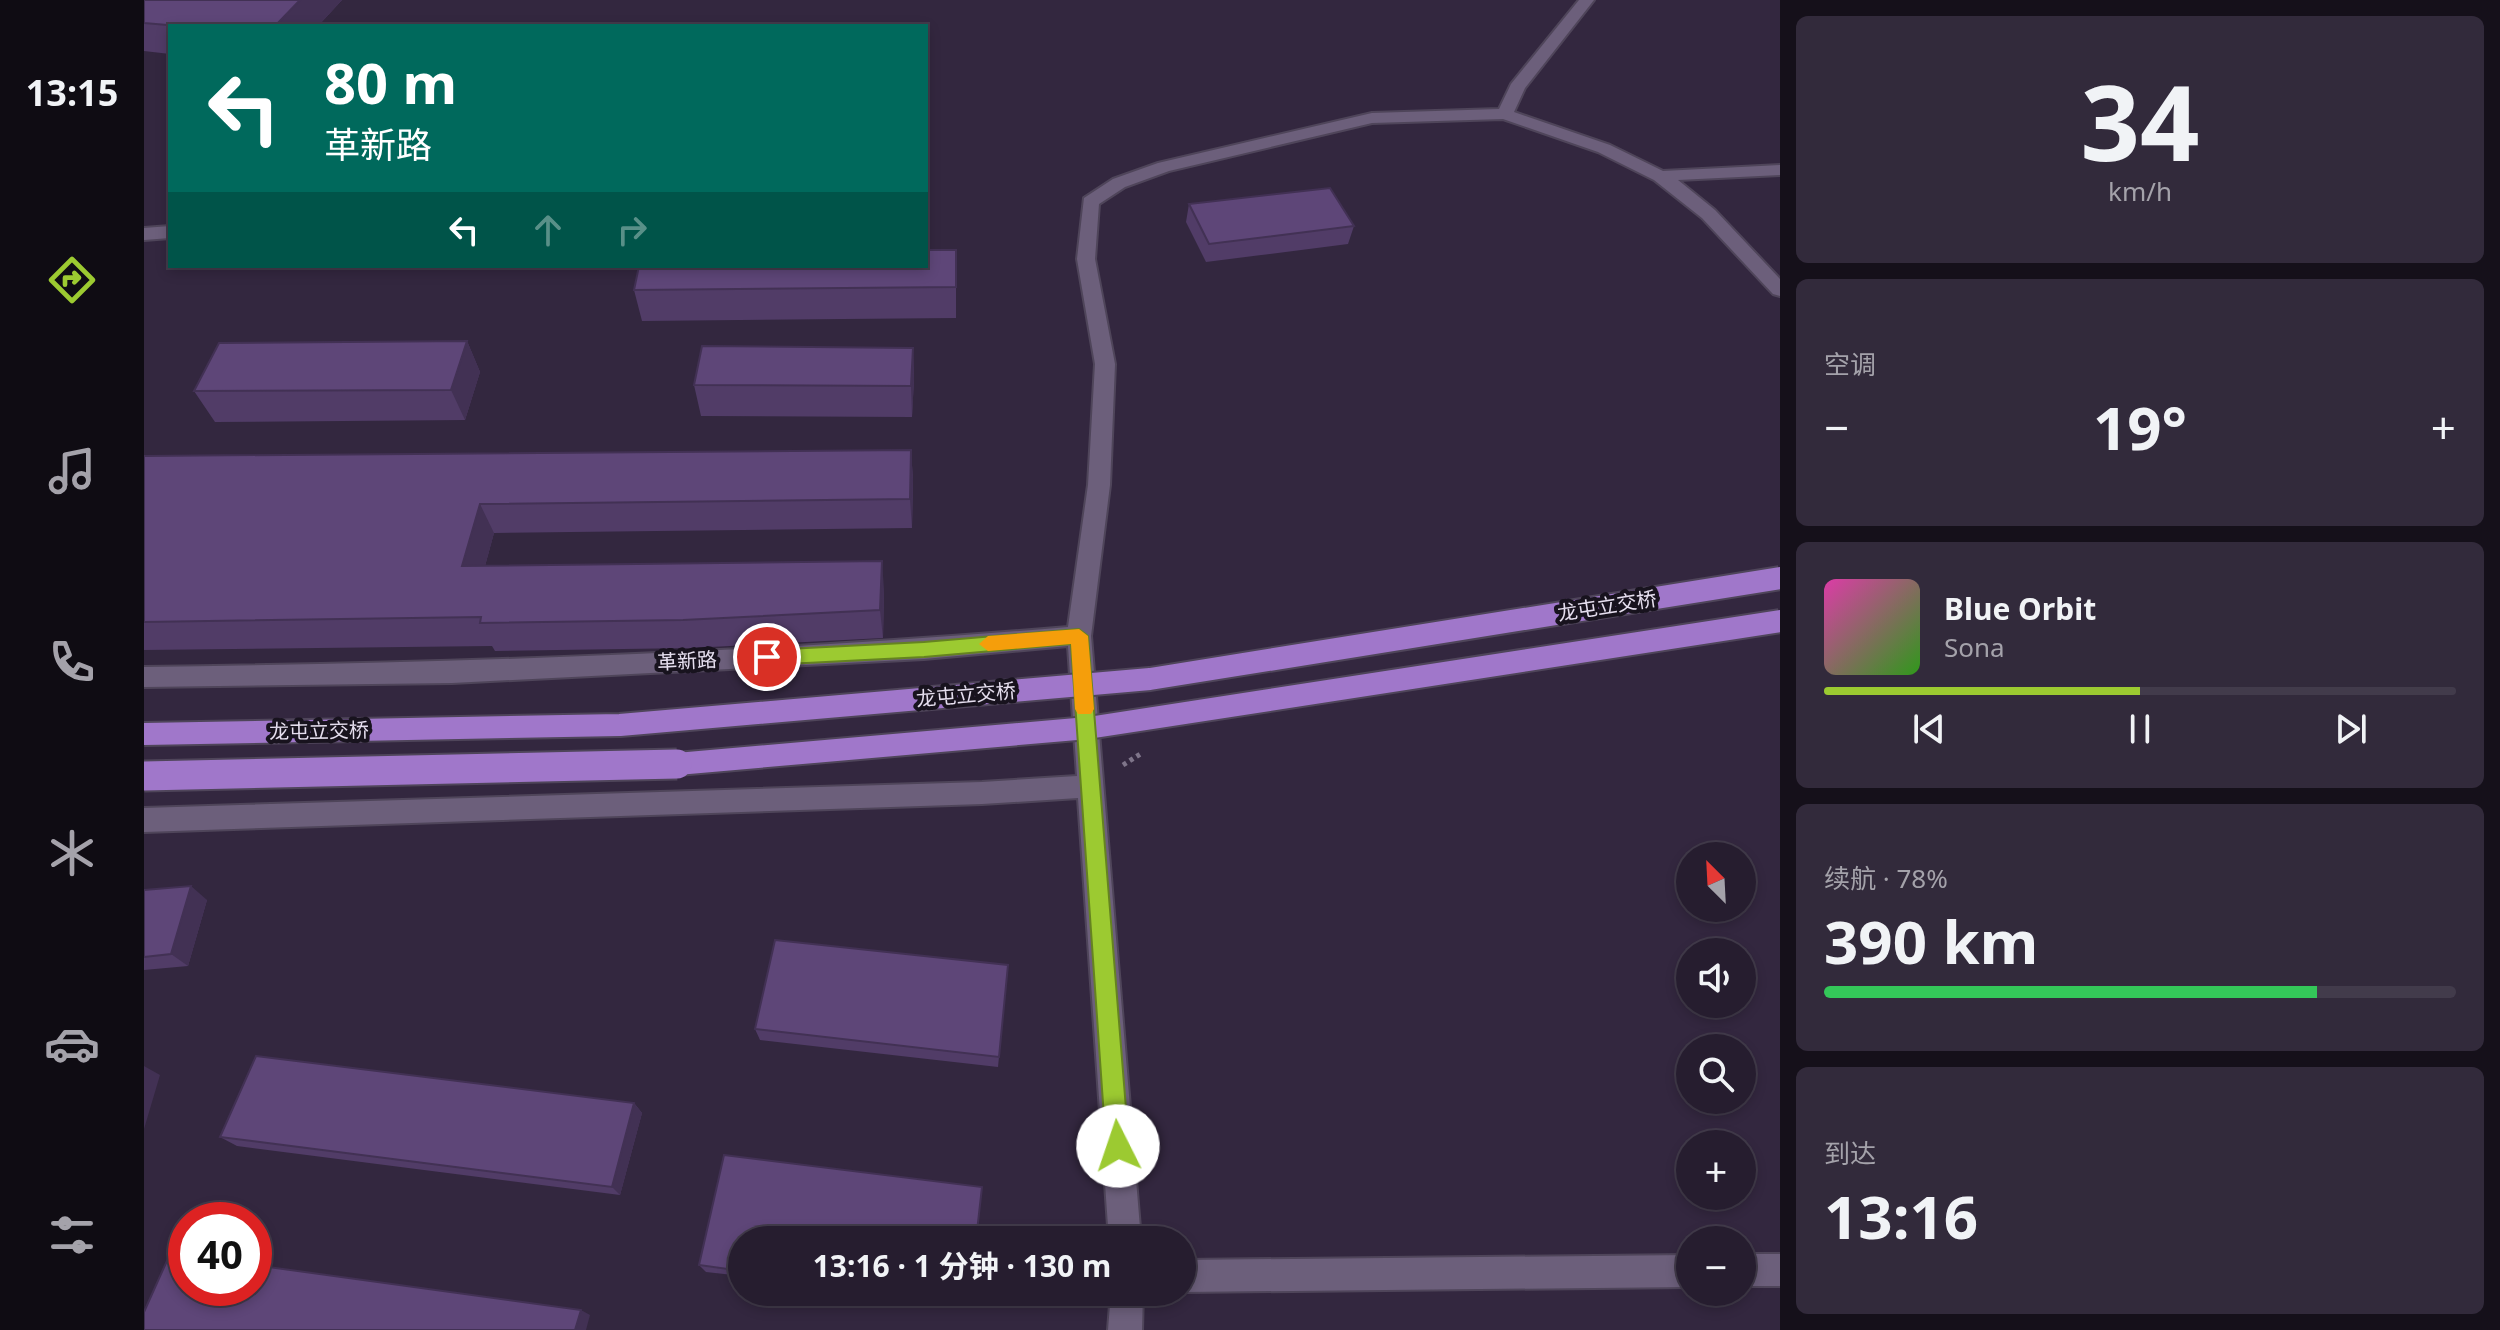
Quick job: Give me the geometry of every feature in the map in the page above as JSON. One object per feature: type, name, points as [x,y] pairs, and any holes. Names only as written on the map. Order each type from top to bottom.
[{"type":"main road","name":"龙屯立交桥","points":[[144,734],[620,725],[1150,679],[1780,578]]},
{"type":"main road","name":"龙屯立交桥","points":[[144,776],[649,766],[1088,728],[1780,621]]},
{"type":"street","points":[[1505,114],[1517,87],[1587,0]]},
{"type":"street","points":[[1124,1226],[1079,636],[1099,485],[1105,364],[1086,259],[1090,202],[1119,183],[1164,167],[1372,118],[1505,114],[1624,157],[1660,176],[1698,203],[1780,290]]},
{"type":"street","points":[[1660,176],[1780,170]]},
{"type":"street","points":[[144,234],[168,232]]},
{"type":"street","name":"革新路","points":[[144,677],[452,673],[924,649],[1079,636]]},
{"type":"street","points":[[144,820],[967,793],[1090,786]]},
{"type":"street","points":[[1756,1270],[1780,1270]]},
{"type":"street","points":[[1196,1276],[1676,1271]]},
{"type":"street","points":[[1125,1330],[1126,1306]]},
{"type":"building","points":[[144,0],[300,0],[277,24],[144,23]]},
{"type":"building","points":[[1330,188],[1354,226],[1209,244],[1189,204]]},
{"type":"building","points":[[928,250],[956,250],[956,287],[634,290],[639,268],[928,268]]},
{"type":"building","points":[[467,341],[451,390],[194,391],[219,343]]},
{"type":"building","points":[[702,346],[913,348],[911,386],[694,385]]},
{"type":"building","points":[[911,450],[910,499],[480,504],[462,566],[882,561],[880,610],[683,620],[480,623],[481,617],[144,622],[144,456]]},
{"type":"building","points":[[191,886],[171,954],[144,957],[144,890]]},
{"type":"building","points":[[775,940],[1008,965],[999,1057],[755,1029]]},
{"type":"building","points":[[256,1056],[634,1103],[612,1187],[220,1137]]},
{"type":"building","points":[[724,1155],[982,1187],[978,1226],[728,1226],[728,1269],[699,1265]]},
{"type":"building","points":[[168,1258],[168,1306],[272,1306],[272,1267],[581,1310],[575,1330],[144,1330],[144,1312]]},
{"type":"slow traffic","points":[[988,644],[1079,636],[1085,709]]},
{"type":"route","points":[[767,657],[924,649],[1079,636],[1118,1146]]}]
